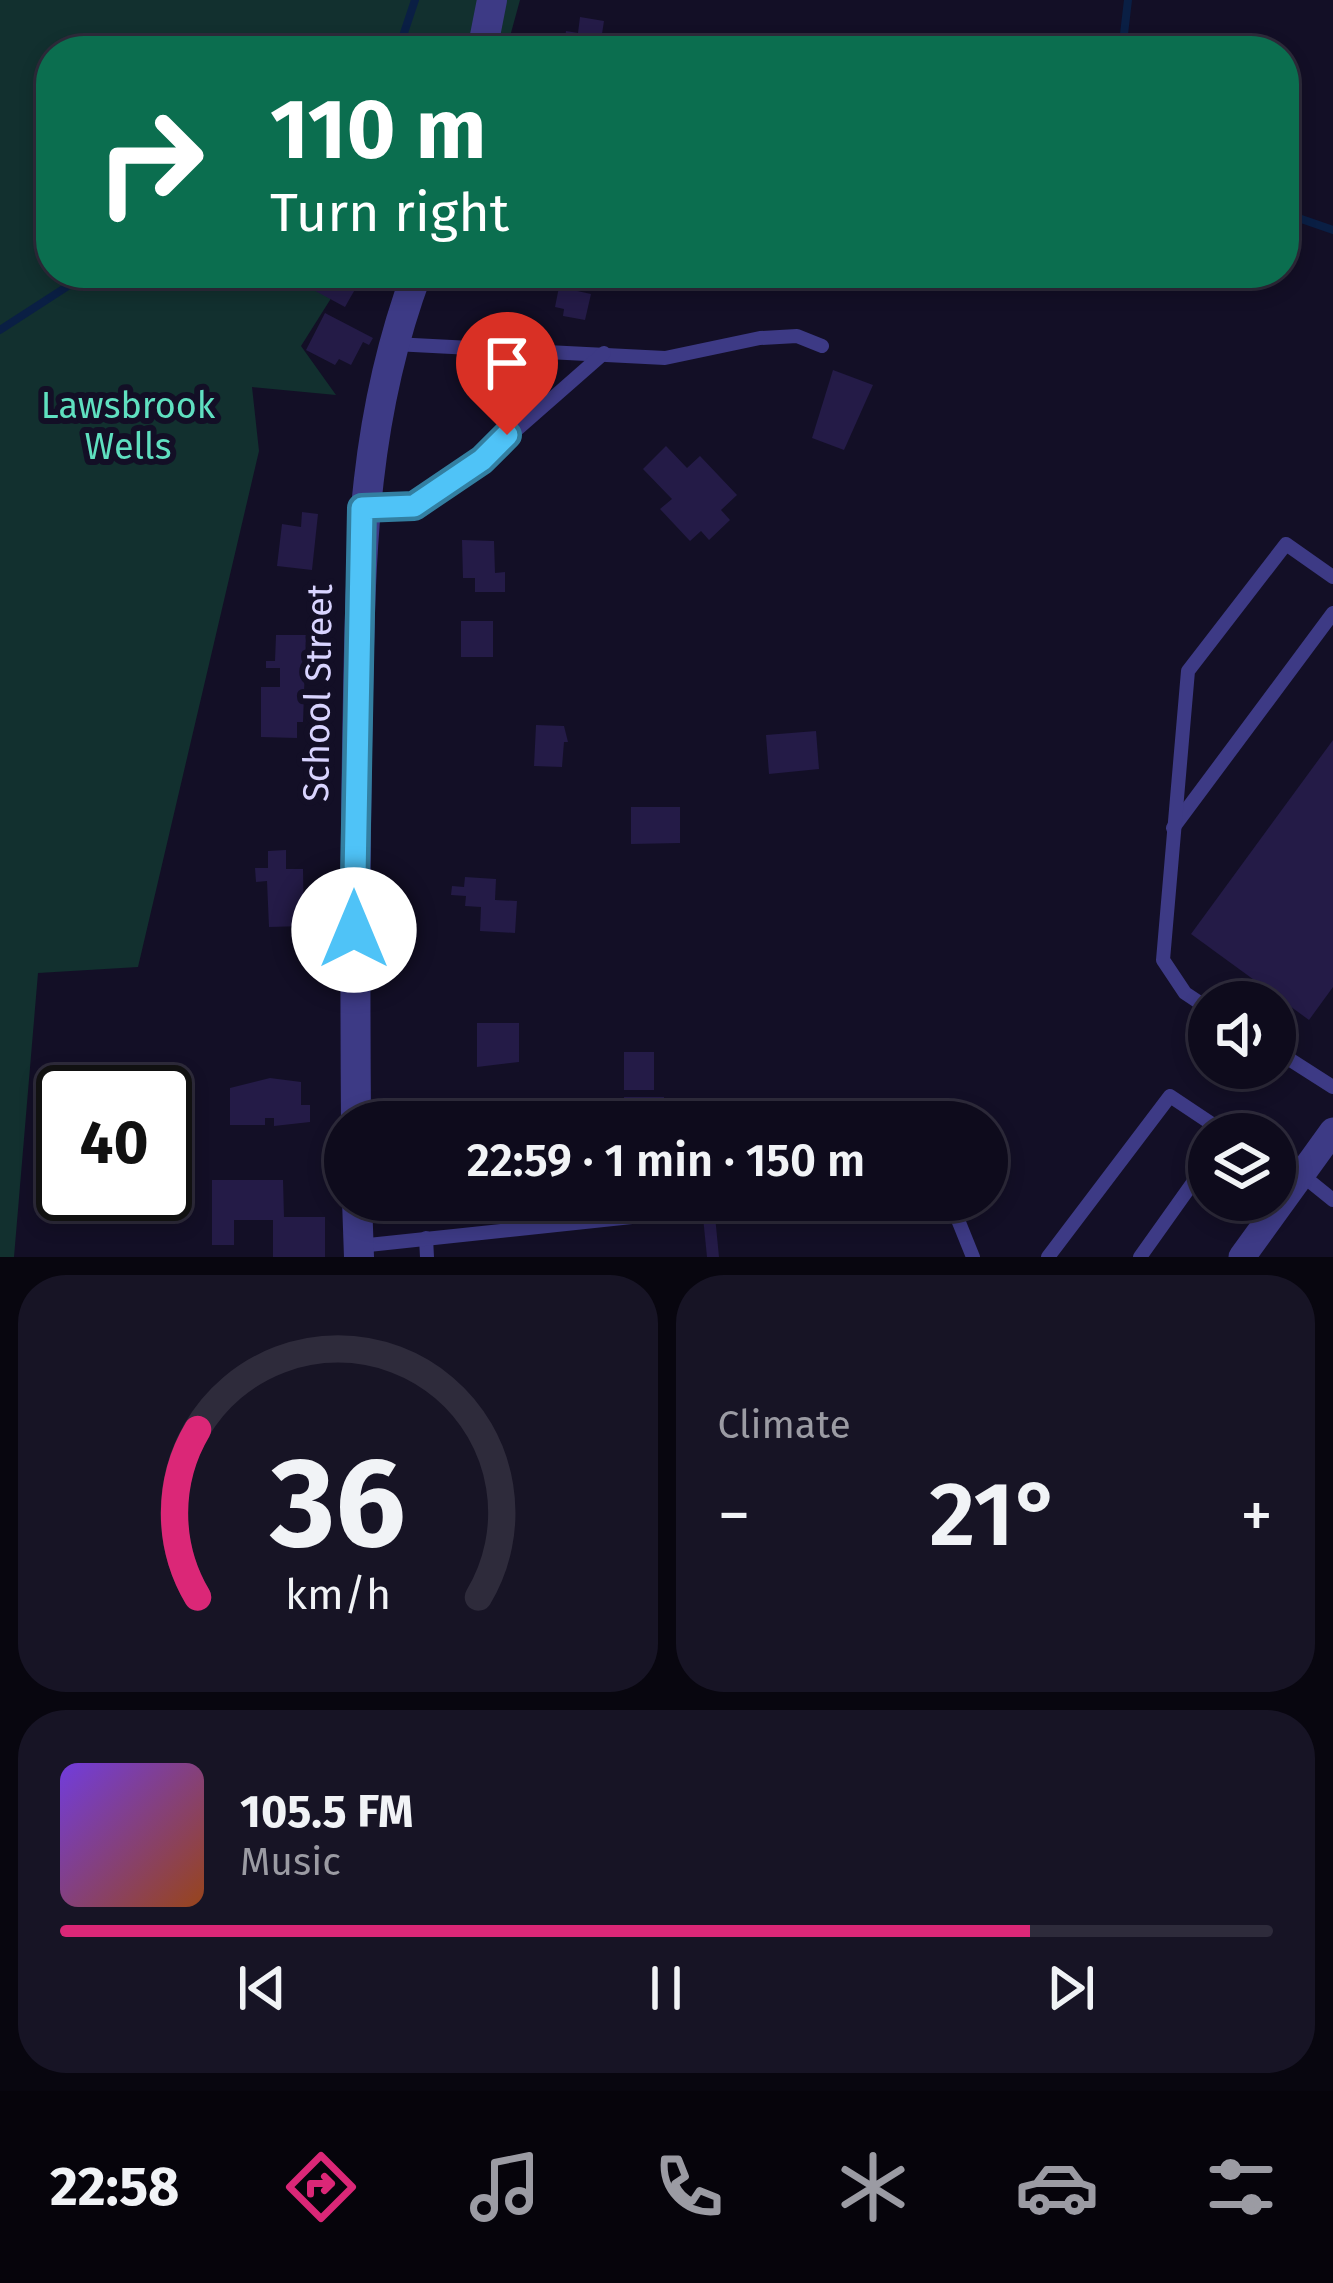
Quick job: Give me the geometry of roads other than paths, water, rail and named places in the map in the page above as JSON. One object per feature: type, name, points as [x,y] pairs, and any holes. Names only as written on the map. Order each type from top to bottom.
[{"type":"street","points":[[485,36],[492,0]]},
{"type":"street","name":"School Street","points":[[356,1101],[354,786],[362,508],[369,446],[412,288]]},
{"type":"street","points":[[1242,1257],[1333,1131]]},
{"type":"street","points":[[358,1221],[359,1251]]},
{"type":"lane","points":[[394,344],[664,358],[760,338],[797,336],[822,346]]},
{"type":"lane","points":[[362,508],[414,506],[482,460],[604,352]]},
{"type":"lane","points":[[1188,996],[1163,960],[1189,670],[1286,544],[1333,577]]},
{"type":"lane","points":[[1172,828],[1333,613]]},
{"type":"lane","points":[[1296,1063],[1333,1087]]},
{"type":"lane","points":[[1048,1257],[1170,1096],[1196,1113]]},
{"type":"lane","points":[[1302,1175],[1333,1200]]},
{"type":"lane","points":[[1140,1257],[1188,1190]]},
{"type":"lane","points":[[359,1251],[426,1238],[590,1221]]},
{"type":"lane","points":[[958,1221],[973,1257]]},
{"type":"lane","points":[[426,1238],[427,1257]]},
{"type":"waterway","points":[[403,36],[415,0]]},
{"type":"waterway","points":[[1124,36],[1128,0]]},
{"type":"waterway","points":[[1299,218],[1333,230]]},
{"type":"waterway","points":[[0,330],[65,288]]},
{"type":"park label","name":"Lawsbrook Wells","points":[[128,426]]}]
